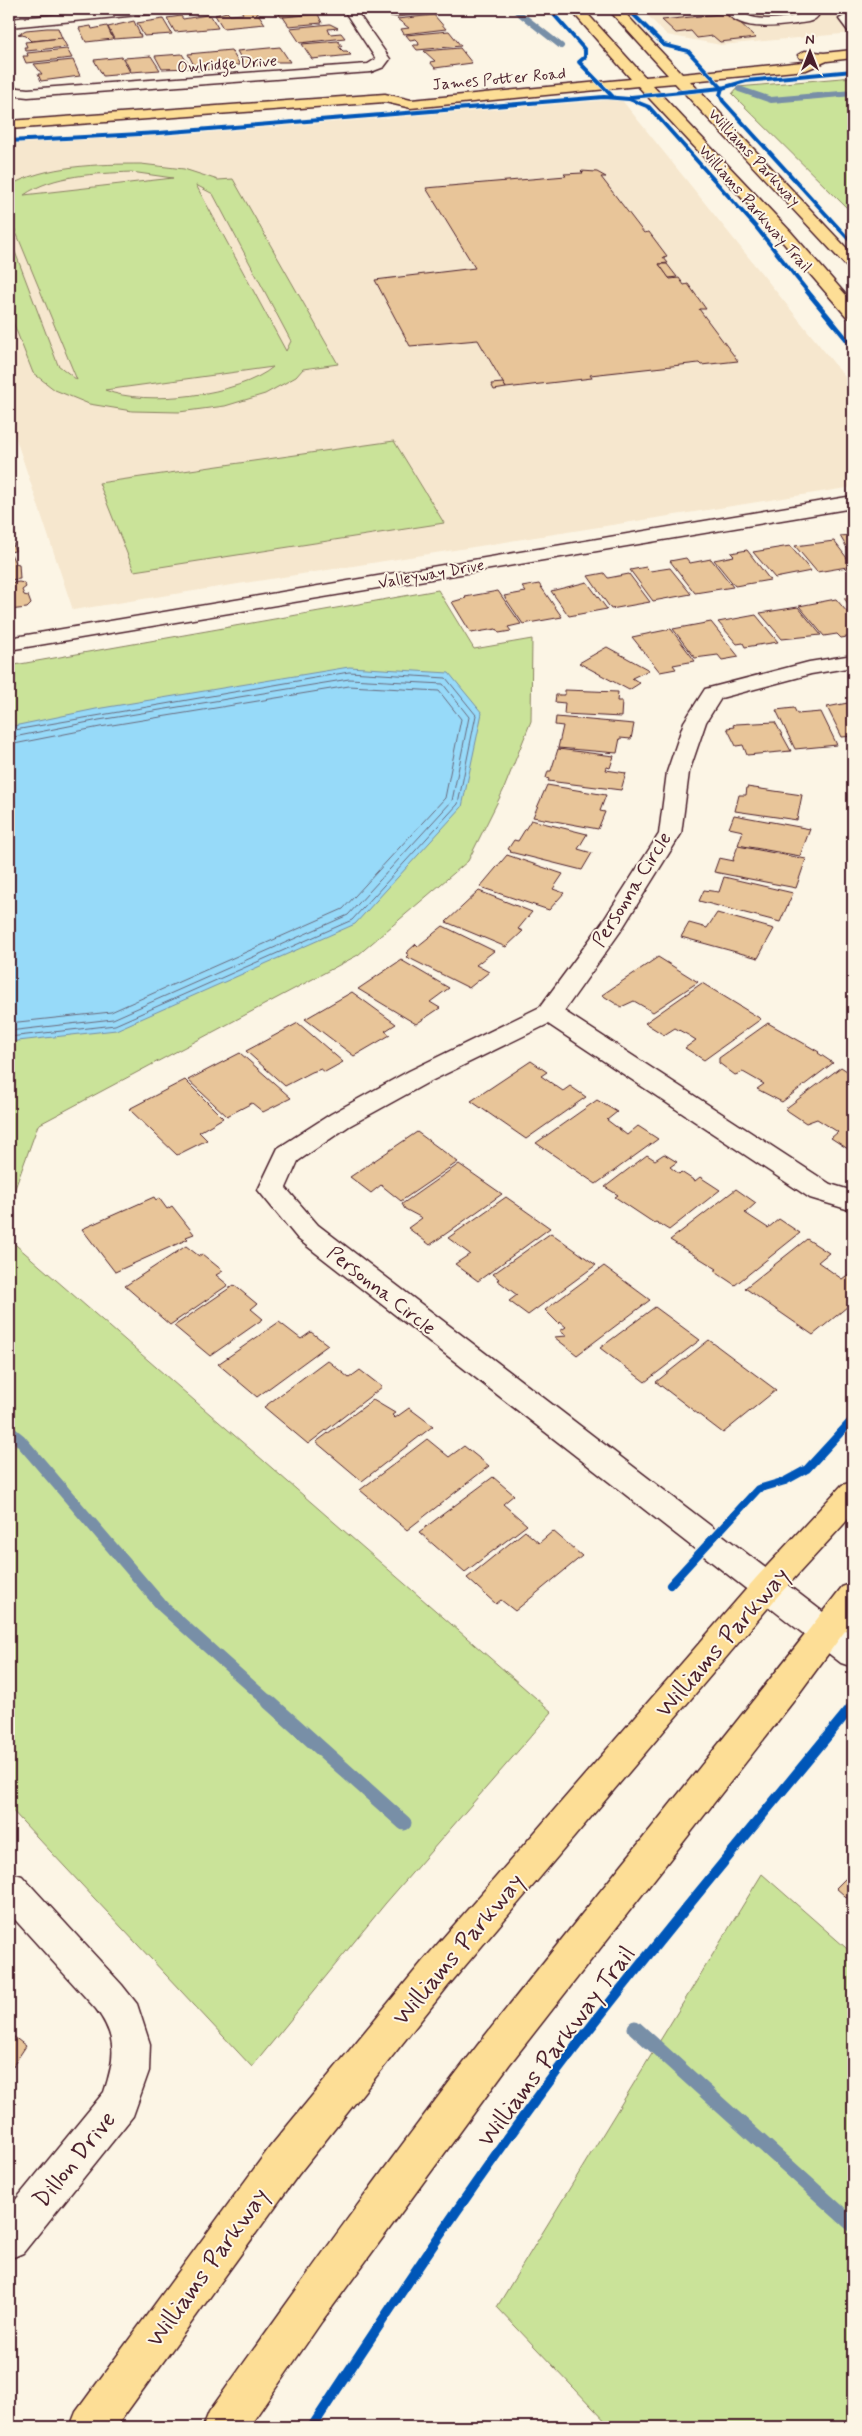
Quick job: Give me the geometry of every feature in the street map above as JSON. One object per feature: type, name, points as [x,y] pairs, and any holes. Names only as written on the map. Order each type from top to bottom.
[{"type":"main road","name":"Williams Parkway","points":[[576,9],[628,70],[789,239],[853,313]]},
{"type":"main road","name":"Williams Parkway","points":[[614,9],[853,264]]},
{"type":"main road","name":"James Potter Road","points":[[788,53],[824,56],[853,54]]},
{"type":"main road","name":"James Potter Road","points":[[509,80],[769,56]]},
{"type":"main road","name":"James Potter Road","points":[[9,126],[385,98],[411,104],[806,66],[824,56]]},
{"type":"main road","name":"James Potter Road","points":[[385,98],[407,89]]},
{"type":"main road","name":"Williams Parkway","points":[[91,2427],[284,2160],[436,1974],[767,1587],[853,1494]]},
{"type":"main road","points":[[224,2427],[308,2307],[496,2052],[774,1701],[853,1596]]},
{"type":"street","points":[[9,23],[160,9]]},
{"type":"street","name":"Owlridge Drive","points":[[9,91],[28,93],[158,85],[371,68],[380,64],[383,59],[349,9]]},
{"type":"street","points":[[730,9],[744,20],[761,23],[806,18],[811,16],[810,9]]},
{"type":"street","name":"Valleyway Drive","points":[[9,644],[853,502]]},
{"type":"street","name":"Personna Circle","points":[[767,1587],[308,1232],[272,1190],[287,1155],[340,1120],[418,1077],[549,1013],[611,927],[670,834],[678,772],[695,722],[713,694],[809,668],[853,661]]},
{"type":"street","points":[[549,1013],[820,1192],[853,1200]]},
{"type":"street","points":[[767,1587],[853,1653]]},
{"type":"street","name":"Dillon Drive","points":[[9,1888],[109,1997],[124,2017],[131,2044],[130,2072],[120,2103],[9,2240]]},
{"type":"shaded area","points":[[641,9],[853,9],[853,33],[721,45],[667,35]]},
{"type":"shaded area","points":[[621,99],[853,387],[853,487],[73,610],[9,418],[9,143],[174,135]]},
{"type":"green space","points":[[853,77],[853,214],[732,94],[738,87]]},
{"type":"green space","points":[[141,164],[184,169],[218,180],[233,179],[338,364],[303,369],[296,377],[265,394],[225,406],[179,412],[132,411],[89,404],[55,390],[33,373],[9,312],[9,236],[58,365],[77,380],[11,220],[9,186],[39,174],[73,167]],"holes":[[[131,172],[173,178],[24,195],[36,188],[62,179],[76,176]],[[196,185],[213,194],[291,341],[286,351]],[[273,367],[258,377],[238,385],[192,395],[143,398],[105,390]]]},
{"type":"green space","points":[[394,441],[444,523],[134,571],[99,483]]},
{"type":"green space","points":[[438,590],[474,649],[532,639],[531,721],[503,791],[468,861],[358,955],[38,1125],[9,1205],[9,666]]},
{"type":"green space","points":[[9,1239],[552,1712],[385,1904],[252,2067],[9,1807]]},
{"type":"green space","points":[[762,1874],[853,1954],[853,2427],[611,2427],[497,2307]]},
{"type":"water","points":[[349,667],[449,673],[482,713],[462,807],[355,924],[116,1030],[9,1042],[9,727],[96,709]]},
{"type":"building","points":[[255,9],[265,24],[223,28],[215,15],[227,12],[230,15],[243,14],[241,10]]},
{"type":"building","points":[[276,9],[310,9],[314,14],[281,17]]},
{"type":"building","points":[[395,9],[431,9],[435,13],[390,16],[388,13],[397,12]]},
{"type":"building","points":[[730,13],[756,38],[720,42],[713,36],[697,38],[691,31],[676,33],[662,20]]},
{"type":"building","points":[[318,14],[322,23],[289,26],[283,17]]},
{"type":"building","points":[[434,15],[446,29],[404,34],[401,29],[409,28],[397,19]]},
{"type":"building","points":[[181,16],[183,19],[211,16],[218,28],[175,32],[167,18]]},
{"type":"building","points":[[163,19],[172,34],[144,36],[137,23]]},
{"type":"building","points":[[134,21],[141,37],[114,39],[108,27]]},
{"type":"building","points":[[330,24],[338,28],[328,29],[330,34],[341,33],[345,38],[300,43],[290,28]]},
{"type":"building","points":[[91,26],[92,29],[107,26],[113,39],[86,42],[79,28]]},
{"type":"building","points":[[58,28],[62,38],[31,41],[26,36],[18,34],[26,30]]},
{"type":"building","points":[[449,31],[461,46],[417,50],[413,45],[419,45],[418,41],[416,39],[410,40],[406,35]]},
{"type":"building","points":[[62,38],[67,47],[26,51],[24,47],[27,47],[25,42]]},
{"type":"building","points":[[338,41],[342,46],[339,46],[340,48],[351,55],[312,59],[302,44]]},
{"type":"building","points":[[280,47],[290,62],[265,62],[259,63],[260,65],[246,67],[237,51]]},
{"type":"building","points":[[460,48],[472,63],[435,68],[430,62],[435,61],[424,51]]},
{"type":"building","points":[[67,49],[72,58],[26,63],[23,56],[28,56],[27,53]]},
{"type":"building","points":[[231,50],[240,65],[227,68],[225,64],[209,65],[212,69],[197,71],[188,54]]},
{"type":"building","points":[[182,54],[191,68],[162,69],[155,56]]},
{"type":"building","points":[[151,56],[160,70],[131,72],[124,58]]},
{"type":"building","points":[[122,57],[130,72],[115,75],[103,76],[94,60]]},
{"type":"building","points":[[73,60],[80,76],[41,81],[38,74],[42,74],[34,64]]},
{"type":"building","points":[[581,171],[597,172],[606,177],[601,177],[644,233],[649,232],[667,256],[663,257],[668,263],[659,264],[664,271],[670,279],[679,278],[684,285],[688,284],[706,309],[699,309],[738,361],[701,365],[699,363],[590,375],[592,378],[506,388],[478,340],[410,346],[375,280],[475,268],[426,188],[566,176],[564,174],[583,173]]},
{"type":"building","points":[[659,264],[667,264],[677,277],[669,278]]},
{"type":"building","points":[[503,383],[506,388],[494,390],[491,384]]},
{"type":"building","points":[[9,531],[15,551],[9,552]]},
{"type":"building","points":[[851,531],[853,531],[853,558],[840,536],[852,535]]},
{"type":"building","points":[[834,541],[853,566],[817,572],[795,546]]},
{"type":"building","points":[[790,546],[811,571],[775,578],[753,552]]},
{"type":"building","points":[[747,550],[770,580],[735,586],[714,560],[734,556],[731,553]]},
{"type":"building","points":[[9,554],[11,554],[15,563],[19,564],[20,579],[9,580]]},
{"type":"building","points":[[686,558],[690,563],[711,559],[733,587],[695,593],[670,561]]},
{"type":"building","points":[[646,567],[650,571],[670,568],[691,594],[653,601],[630,570]]},
{"type":"building","points":[[604,573],[608,578],[629,574],[650,602],[611,609],[588,576]]},
{"type":"building","points":[[587,582],[607,609],[569,616],[551,591]]},
{"type":"building","points":[[9,583],[24,583],[26,587],[22,590],[24,595],[28,596],[31,604],[27,608],[9,610]]},
{"type":"building","points":[[539,584],[562,617],[523,624],[504,596],[526,592],[522,587]]},
{"type":"building","points":[[498,591],[521,624],[508,627],[511,631],[499,633],[496,629],[471,633],[452,602],[465,597]]},
{"type":"building","points":[[853,597],[853,611],[844,598]]},
{"type":"building","points":[[836,599],[853,619],[853,636],[841,638],[837,634],[824,636],[799,606]]},
{"type":"building","points":[[798,607],[821,635],[782,639],[760,613]]},
{"type":"building","points":[[756,615],[778,642],[745,647],[743,643],[737,644],[718,622]]},
{"type":"building","points":[[711,622],[739,657],[722,660],[718,655],[695,658],[673,629]]},
{"type":"building","points":[[671,629],[695,661],[673,665],[676,669],[660,672],[632,637]]},
{"type":"building","points":[[607,647],[649,670],[632,678],[640,683],[629,690],[579,663]]},
{"type":"building","points":[[565,690],[618,692],[617,701],[622,701],[621,717],[564,714],[565,703],[555,702],[556,695],[565,695]]},
{"type":"building","points":[[853,702],[853,736],[842,737],[827,707]]},
{"type":"building","points":[[794,708],[797,714],[821,712],[837,745],[795,749],[776,710]]},
{"type":"building","points":[[556,717],[634,724],[631,739],[620,738],[617,753],[558,748],[563,726],[555,725]]},
{"type":"building","points":[[775,722],[791,751],[747,755],[743,745],[736,746],[727,728],[734,727],[733,725],[736,724]]},
{"type":"building","points":[[558,749],[614,756],[610,768],[607,767],[606,770],[626,773],[621,790],[548,781],[549,779],[546,778],[548,771],[551,771]]},
{"type":"building","points":[[547,785],[606,795],[600,811],[605,812],[598,829],[533,817]]},
{"type":"building","points":[[747,787],[802,795],[797,820],[735,811],[739,795],[746,795]]},
{"type":"building","points":[[734,815],[810,829],[800,856],[738,845],[743,831],[729,828]]},
{"type":"building","points":[[531,820],[587,834],[578,849],[592,853],[582,870],[510,852],[508,849],[514,840],[518,841]]},
{"type":"building","points":[[738,846],[806,859],[796,888],[714,872],[719,858],[734,861]]},
{"type":"building","points":[[507,855],[563,874],[553,889],[564,893],[549,910],[480,887]]},
{"type":"building","points":[[724,877],[793,893],[780,922],[699,901],[704,890],[719,892]]},
{"type":"building","points":[[479,891],[532,912],[518,929],[523,931],[506,947],[446,922]]},
{"type":"building","points":[[717,913],[774,929],[758,958],[681,937],[689,923],[707,928]]},
{"type":"building","points":[[443,926],[494,951],[476,965],[489,972],[469,988],[407,957],[409,955],[406,953],[416,944],[418,946]]},
{"type":"building","points":[[658,957],[698,982],[653,1012],[634,1001],[621,1007],[602,995]]},
{"type":"building","points":[[401,960],[449,988],[430,1002],[440,1008],[416,1024],[358,989]]},
{"type":"building","points":[[702,983],[761,1019],[704,1060],[685,1048],[696,1040],[675,1028],[664,1035],[645,1023]]},
{"type":"building","points":[[352,992],[396,1024],[385,1031],[390,1035],[354,1056],[305,1019]]},
{"type":"building","points":[[298,1023],[343,1062],[325,1072],[321,1069],[312,1072],[285,1086],[246,1051]]},
{"type":"building","points":[[768,1023],[819,1052],[833,1063],[782,1102],[757,1089],[764,1084],[743,1072],[735,1075],[719,1063],[719,1058]]},
{"type":"building","points":[[240,1053],[291,1098],[263,1112],[252,1103],[227,1116],[188,1080]]},
{"type":"building","points":[[531,1061],[547,1072],[541,1076],[563,1091],[570,1086],[586,1097],[526,1139],[471,1101]]},
{"type":"building","points":[[841,1067],[853,1075],[853,1150],[851,1151],[831,1138],[838,1132],[817,1119],[806,1123],[785,1109]]},
{"type":"building","points":[[185,1080],[223,1118],[199,1132],[207,1140],[177,1155],[129,1109]]},
{"type":"building","points":[[597,1100],[617,1112],[607,1120],[627,1135],[638,1126],[658,1139],[596,1184],[536,1143]]},
{"type":"building","points":[[417,1132],[458,1162],[401,1201],[381,1185],[371,1193],[350,1177]]},
{"type":"building","points":[[664,1154],[677,1162],[670,1167],[679,1174],[681,1172],[695,1181],[700,1177],[720,1190],[669,1230],[656,1222],[654,1223],[615,1197],[618,1195],[605,1187],[647,1155],[655,1160]]},
{"type":"building","points":[[459,1164],[502,1194],[430,1245],[408,1228],[422,1218],[405,1209],[402,1204]]},
{"type":"building","points":[[736,1189],[756,1203],[745,1213],[768,1228],[779,1219],[800,1233],[735,1285],[714,1271],[717,1269],[670,1240]]},
{"type":"building","points":[[154,1197],[156,1200],[159,1198],[167,1209],[172,1206],[194,1234],[186,1237],[188,1239],[115,1272],[82,1229]]},
{"type":"building","points":[[506,1197],[550,1228],[478,1281],[455,1264],[470,1254],[448,1238]]},
{"type":"building","points":[[551,1233],[596,1265],[528,1315],[509,1301],[517,1295],[497,1280],[499,1279],[493,1274]]},
{"type":"building","points":[[807,1239],[829,1253],[818,1262],[842,1279],[853,1271],[853,1302],[813,1335],[745,1288]]},
{"type":"building","points":[[186,1246],[199,1256],[202,1254],[223,1271],[216,1275],[228,1285],[170,1325],[125,1286]]},
{"type":"building","points":[[604,1266],[650,1300],[577,1355],[554,1337],[567,1336],[560,1331],[566,1327],[560,1322],[559,1324],[545,1310]]},
{"type":"building","points":[[234,1285],[257,1304],[251,1309],[263,1319],[210,1356],[174,1326]]},
{"type":"building","points":[[655,1307],[700,1340],[645,1382],[600,1348]]},
{"type":"building","points":[[279,1322],[301,1339],[311,1332],[328,1345],[257,1397],[218,1364]]},
{"type":"building","points":[[709,1340],[776,1390],[723,1433],[656,1382]]},
{"type":"building","points":[[327,1360],[349,1378],[360,1370],[382,1387],[308,1444],[264,1407]]},
{"type":"building","points":[[373,1400],[395,1413],[392,1415],[395,1418],[409,1408],[433,1426],[362,1481],[316,1442]]},
{"type":"building","points":[[427,1439],[449,1457],[464,1446],[489,1466],[407,1530],[360,1490]]},
{"type":"building","points":[[493,1477],[514,1495],[503,1504],[527,1525],[465,1572],[419,1532]]},
{"type":"building","points":[[525,1531],[539,1543],[553,1531],[582,1556],[515,1611],[501,1600],[496,1604],[467,1578]]},
{"type":"building","points":[[853,1871],[853,1903],[836,1888]]},
{"type":"building","points":[[9,2033],[26,2046],[9,2072]]},
{"type":"waterway","points":[[514,9],[561,46]]},
{"type":"waterway","points":[[739,89],[771,100],[853,93]]},
{"type":"waterway","points":[[9,1431],[20,1440],[163,1607],[270,1703]]},
{"type":"waterway","points":[[269,1702],[404,1823]]},
{"type":"waterway","points":[[635,2028],[853,2225]]},
{"type":"cycle path","points":[[549,9],[585,50],[585,57],[579,62],[613,97]]},
{"type":"cycle path","points":[[628,9],[664,45],[688,51],[718,82],[722,88],[720,95],[723,101],[853,244]]},
{"type":"cycle path","points":[[631,97],[722,88],[746,81],[853,71]]},
{"type":"cycle path","name":"Williams Parkway Trail","points":[[9,141],[159,133],[604,97],[629,99],[649,107],[756,227],[853,347]]},
{"type":"cycle path","points":[[670,1585],[758,1489],[785,1481],[807,1469],[853,1419]]},
{"type":"cycle path","name":"Williams Parkway Trail","points":[[312,2427],[477,2181],[573,2050],[651,1951],[853,1705]]}]
